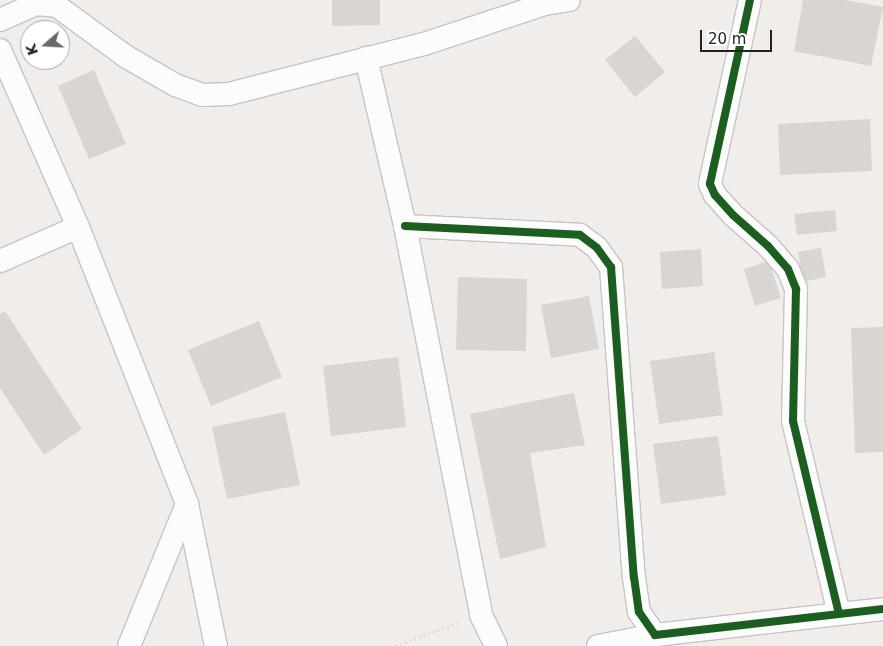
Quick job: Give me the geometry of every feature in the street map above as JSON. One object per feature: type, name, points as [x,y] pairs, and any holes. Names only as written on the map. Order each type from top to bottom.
[{"type":"street","points":[[0,20],[35,2],[57,6],[125,56],[175,85],[202,95],[229,94],[424,44],[545,4],[569,0]]},
{"type":"street","points":[[750,0],[710,184],[715,195],[733,216],[768,246],[788,269],[796,289],[793,421],[839,614]]},
{"type":"street","points":[[0,50],[78,227],[187,504],[216,646]]},
{"type":"street","points":[[366,58],[405,226],[481,615],[496,646]]},
{"type":"street","points":[[405,226],[580,236],[597,248],[611,267],[634,577],[639,612],[655,635]]},
{"type":"street","points":[[0,261],[78,227]]},
{"type":"street","points":[[129,646],[187,504]]},
{"type":"street","points":[[598,646],[630,643],[655,635],[883,609]]},
{"type":"path","points":[[395,646],[481,615]]},
{"type":"building","points":[[332,0],[380,0],[380,25],[332,26]]},
{"type":"building","points":[[803,0],[845,0],[883,7],[871,66],[794,51]]},
{"type":"building","points":[[635,36],[665,72],[635,97],[605,60]]},
{"type":"building","points":[[94,70],[126,144],[89,159],[58,86]]},
{"type":"building","points":[[870,119],[872,171],[780,175],[778,124]]},
{"type":"building","points":[[835,210],[837,231],[797,235],[794,214]]},
{"type":"building","points":[[821,248],[826,277],[803,282],[798,252]]},
{"type":"building","points":[[701,249],[703,286],[662,289],[660,252]]},
{"type":"building","points":[[769,261],[781,298],[755,306],[744,269]]},
{"type":"building","points":[[458,277],[527,279],[526,351],[456,350]]},
{"type":"building","points":[[589,296],[599,349],[551,358],[541,305]]},
{"type":"building","points":[[5,311],[82,429],[44,455],[0,388],[0,314]]},
{"type":"building","points":[[259,321],[282,377],[211,406],[188,350]]},
{"type":"building","points":[[883,327],[883,452],[855,453],[851,328]]},
{"type":"building","points":[[714,352],[723,415],[659,424],[650,361]]},
{"type":"building","points":[[398,357],[406,427],[331,436],[323,366]]},
{"type":"building","points":[[574,393],[585,445],[530,453],[546,547],[500,559],[470,414]]},
{"type":"building","points":[[285,412],[300,485],[227,499],[212,427]]},
{"type":"building","points":[[718,436],[726,495],[661,504],[653,444]]},
{"type":"cycle path","points":[[750,0],[710,184],[715,195],[733,215],[768,246],[788,269],[796,289],[793,421],[839,614]]},
{"type":"cycle path","points":[[405,226],[580,235],[597,248],[611,267],[634,577],[639,612],[655,635],[883,609]]}]
